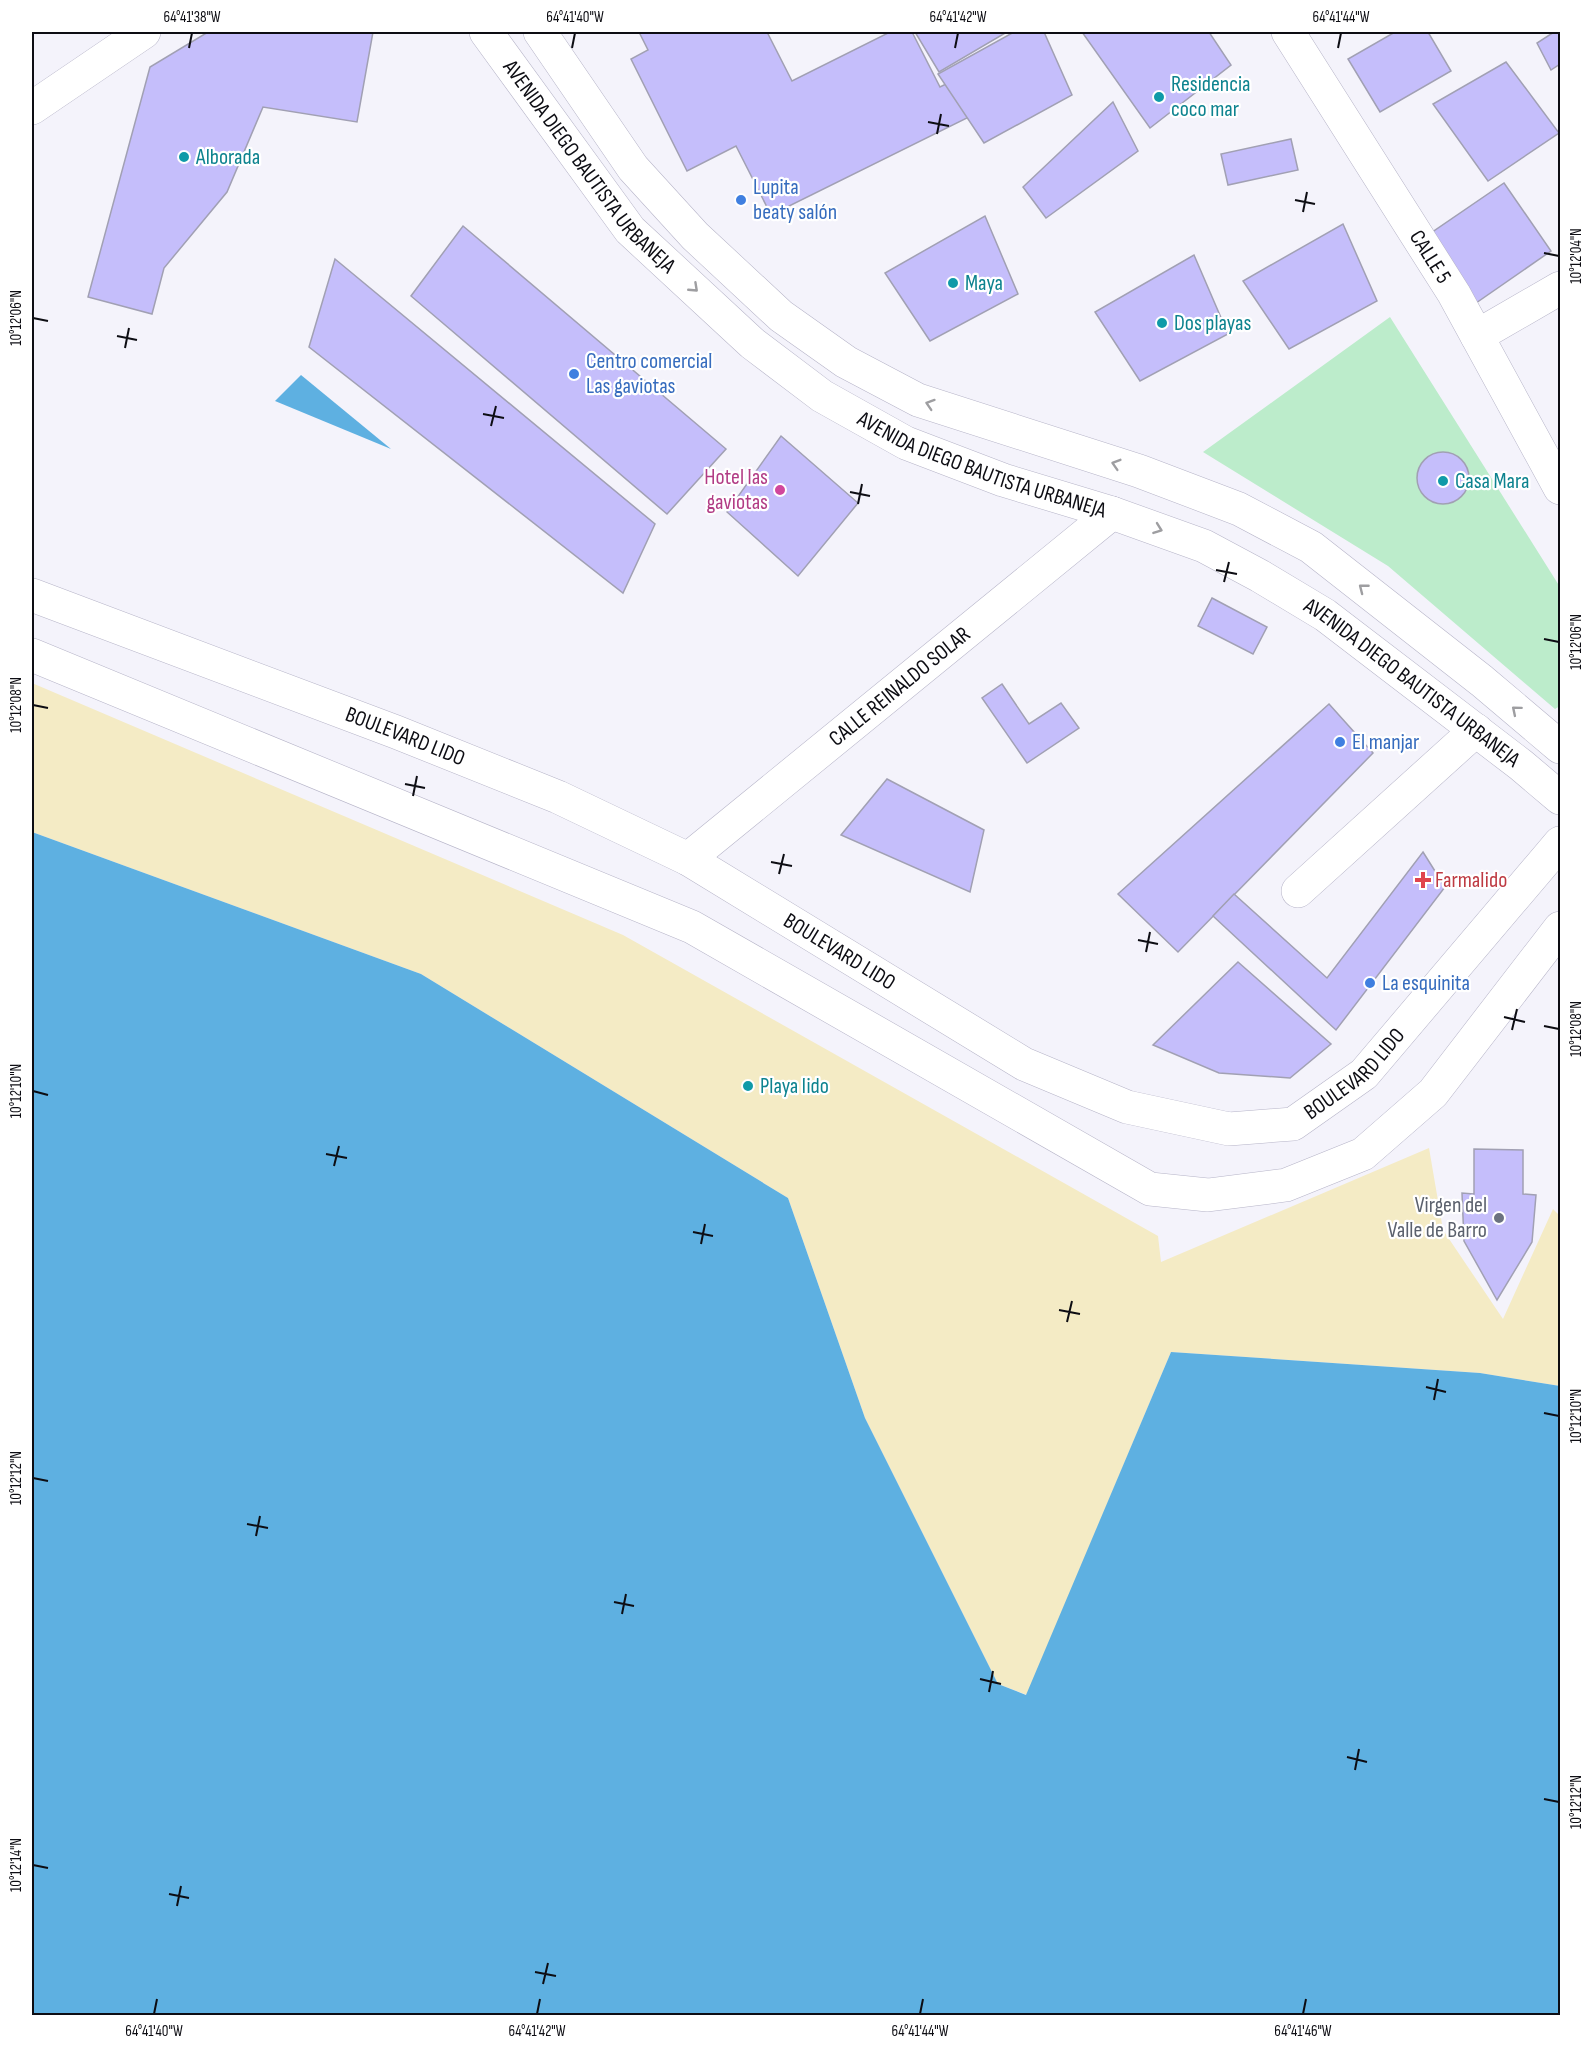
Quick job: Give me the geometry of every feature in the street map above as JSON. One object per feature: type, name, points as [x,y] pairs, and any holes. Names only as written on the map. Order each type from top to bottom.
[{"type":"street","points":[[32,108],[144,32]]},
{"type":"street","name":"AVENIDA DIEGO BAUTISTA URBANEJA","points":[[486,32],[630,230],[752,342],[822,396],[906,443],[1003,480],[1112,513],[1204,546],[1269,581],[1325,615],[1476,730],[1560,798]]},
{"type":"street","name":"AVENIDA DIEGO BAUTISTA URBANEJA","points":[[540,32],[633,168],[695,236],[782,316],[846,362],[918,400],[1139,471],[1239,509],[1311,548],[1482,681],[1560,747]]},
{"type":"street","name":"CALLE 5","points":[[1288,32],[1454,294],[1560,488]]},
{"type":"street","points":[[1477,336],[1560,288]]},
{"type":"street","name":"CALLE REINALDO SOLAR","points":[[688,859],[1112,513]]},
{"type":"street","name":"BOULEVARD LIDO","points":[[32,595],[396,732],[558,797],[688,859],[1024,1064],[1127,1107],[1228,1129],[1293,1124],[1364,1074],[1560,843]]},
{"type":"street","points":[[32,655],[692,927],[1150,1188],[1208,1195],[1286,1185],[1363,1154],[1432,1093],[1560,928]]},
{"type":"street","points":[[1298,891],[1476,730]]},
{"type":"green space","points":[[1390,317],[1560,587],[1560,706],[1555,709],[1388,566],[1203,452]]},
{"type":"sand","name":"Playa lido","points":[[32,683],[623,935],[1158,1236],[1161,1262],[1429,1148],[1443,1230],[1503,1319],[1553,1209],[1560,1216],[1560,1386],[1480,1373],[1171,1352],[1027,1695],[998,1684],[865,1418],[788,1198],[421,974],[32,832]]},
{"type":"water","points":[[301,375],[391,449],[275,401]]},
{"type":"water","points":[[32,832],[421,974],[788,1198],[865,1418],[998,1684],[1026,1695],[1171,1352],[1480,1373],[1560,1386],[1560,2015],[32,2015]]},
{"type":"building","name":"Alborada","points":[[208,32],[373,32],[357,122],[263,107],[227,192],[164,268],[152,314],[88,297],[150,67]]},
{"type":"building","points":[[639,32],[767,32],[792,81],[890,32],[912,32],[940,87],[950,82],[969,117],[771,215],[736,146],[687,171],[631,59],[648,50]]},
{"type":"building","points":[[915,32],[1007,32],[939,72]]},
{"type":"building","points":[[1014,32],[1044,32],[1072,95],[984,143],[938,74]]},
{"type":"building","name":"Residencia coco mar","points":[[1082,32],[1209,32],[1231,65],[1150,128]]},
{"type":"building","points":[[1395,32],[1428,32],[1451,71],[1380,112],[1348,59]]},
{"type":"building","points":[[1554,32],[1560,32],[1560,64],[1551,70],[1537,43]]},
{"type":"building","points":[[1506,62],[1559,133],[1488,181],[1433,104]]},
{"type":"building","points":[[1113,102],[1138,151],[1046,218],[1023,187]]},
{"type":"building","points":[[1291,139],[1298,170],[1228,185],[1221,154]]},
{"type":"building","points":[[1504,183],[1551,251],[1476,303],[1428,235]]},
{"type":"building","name":"Maya","points":[[985,216],[1018,294],[930,341],[885,273]]},
{"type":"building","points":[[1343,224],[1377,301],[1289,349],[1243,281]]},
{"type":"building","points":[[463,226],[726,449],[667,514],[411,296]]},
{"type":"building","name":"Dos playas","points":[[1194,255],[1228,334],[1140,381],[1095,312]]},
{"type":"building","points":[[335,259],[655,524],[623,593],[309,347]]},
{"type":"building","points":[[781,436],[858,503],[798,576],[727,512]]},
{"type":"building","name":"Casa Mara","points":[[1438,452],[1448,452],[1458,456],[1465,463],[1469,478],[1465,493],[1458,500],[1448,504],[1438,504],[1428,500],[1421,493],[1417,483],[1417,473],[1421,463],[1428,456]]},
{"type":"building","points":[[1212,598],[1267,627],[1253,654],[1198,626]]},
{"type":"building","points":[[1002,684],[1029,724],[1061,703],[1079,728],[1027,763],[982,698]]},
{"type":"building","points":[[1329,704],[1373,753],[1178,952],[1118,894]]},
{"type":"building","points":[[887,779],[984,830],[970,892],[841,835]]},
{"type":"building","points":[[1423,852],[1445,887],[1336,1030],[1213,916],[1234,894],[1327,978]]},
{"type":"building","points":[[1238,962],[1331,1044],[1290,1078],[1219,1073],[1153,1045]]},
{"type":"building","name":"Virgen del Valle de Barro","points":[[1474,1149],[1523,1150],[1523,1194],[1536,1195],[1532,1242],[1497,1300],[1464,1241],[1462,1193],[1474,1194]]},
{"type":"place","name":"Residencia coco mar","points":[[1159,97]]},
{"type":"place","name":"Alborada","points":[[184,157]]},
{"type":"place","name":"Lupita beaty salón","points":[[741,200]]},
{"type":"place","name":"Maya","points":[[953,283]]},
{"type":"place","name":"Dos playas","points":[[1162,323]]},
{"type":"place","name":"Centro comercial Las gaviotas","points":[[574,374]]},
{"type":"place","name":"Casa Mara","points":[[1443,481]]},
{"type":"place","name":"Hotel las gaviotas","points":[[780,490]]},
{"type":"place","name":"El manjar","points":[[1340,742]]},
{"type":"place","name":"Farmalido","points":[[1423,880]]},
{"type":"place","name":"La esquinita","points":[[1370,983]]},
{"type":"place","name":"Playa lido","points":[[748,1086]]},
{"type":"place","name":"Virgen del Valle de Barro","points":[[1499,1218]]}]
